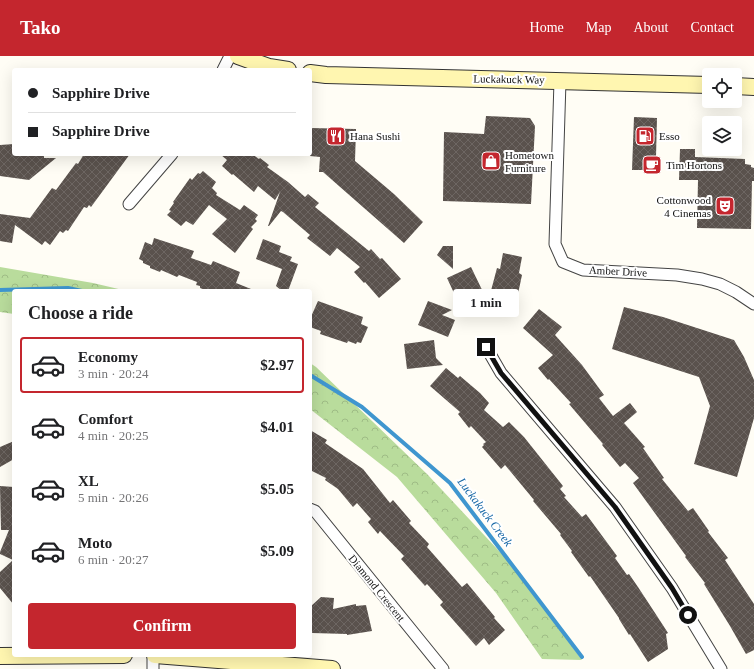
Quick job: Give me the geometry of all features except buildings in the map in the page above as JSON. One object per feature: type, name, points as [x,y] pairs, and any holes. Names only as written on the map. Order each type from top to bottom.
[{"type":"street","points":[[224,68],[230,56]]},
{"type":"street","points":[[238,56],[269,68]]},
{"type":"street","name":"Luckakuck Way","points":[[312,73],[326,75],[702,85]]},
{"type":"street","name":"Amber Drive","points":[[560,81],[555,244],[564,262],[583,270],[677,275],[702,279],[720,284],[736,292],[754,304]]},
{"type":"street","points":[[742,86],[754,87]]},
{"type":"street","points":[[129,204],[170,156]]},
{"type":"street","points":[[486,347],[501,373],[615,507],[672,588],[721,669]]},
{"type":"street","name":"Diamond Crescent","points":[[312,510],[315,511],[443,669]]},
{"type":"street","points":[[0,656],[12,656]]},
{"type":"street","points":[[153,669],[154,657]]},
{"type":"street","points":[[179,657],[332,669]]},
{"type":"green space","points":[[0,267],[93,283],[118,289],[12,289],[12,314],[0,312]]},
{"type":"green space","points":[[312,364],[428,475],[515,568],[582,660],[542,659],[496,593],[397,477],[312,411]]},
{"type":"waterway","name":"Luckakuck Creek","points":[[34,289],[73,289]]},
{"type":"waterway","name":"Luckakuck Creek","points":[[0,290],[12,290]]},
{"type":"waterway","name":"Luckakuck Creek","points":[[312,376],[362,407],[450,483],[582,657]]},
{"type":"place","name":"Hana Sushi","points":[[336,136]]},
{"type":"place","name":"Esso","points":[[645,136]]},
{"type":"place","name":"Hometown Furniture","points":[[491,161]]},
{"type":"place","name":"Tim Hortons","points":[[652,165]]},
{"type":"place","name":"Cottonwood 4 Cinemas","points":[[725,206]]},
{"type":"route","points":[[486,347],[501,373],[615,507],[672,588],[688,615]]}]
